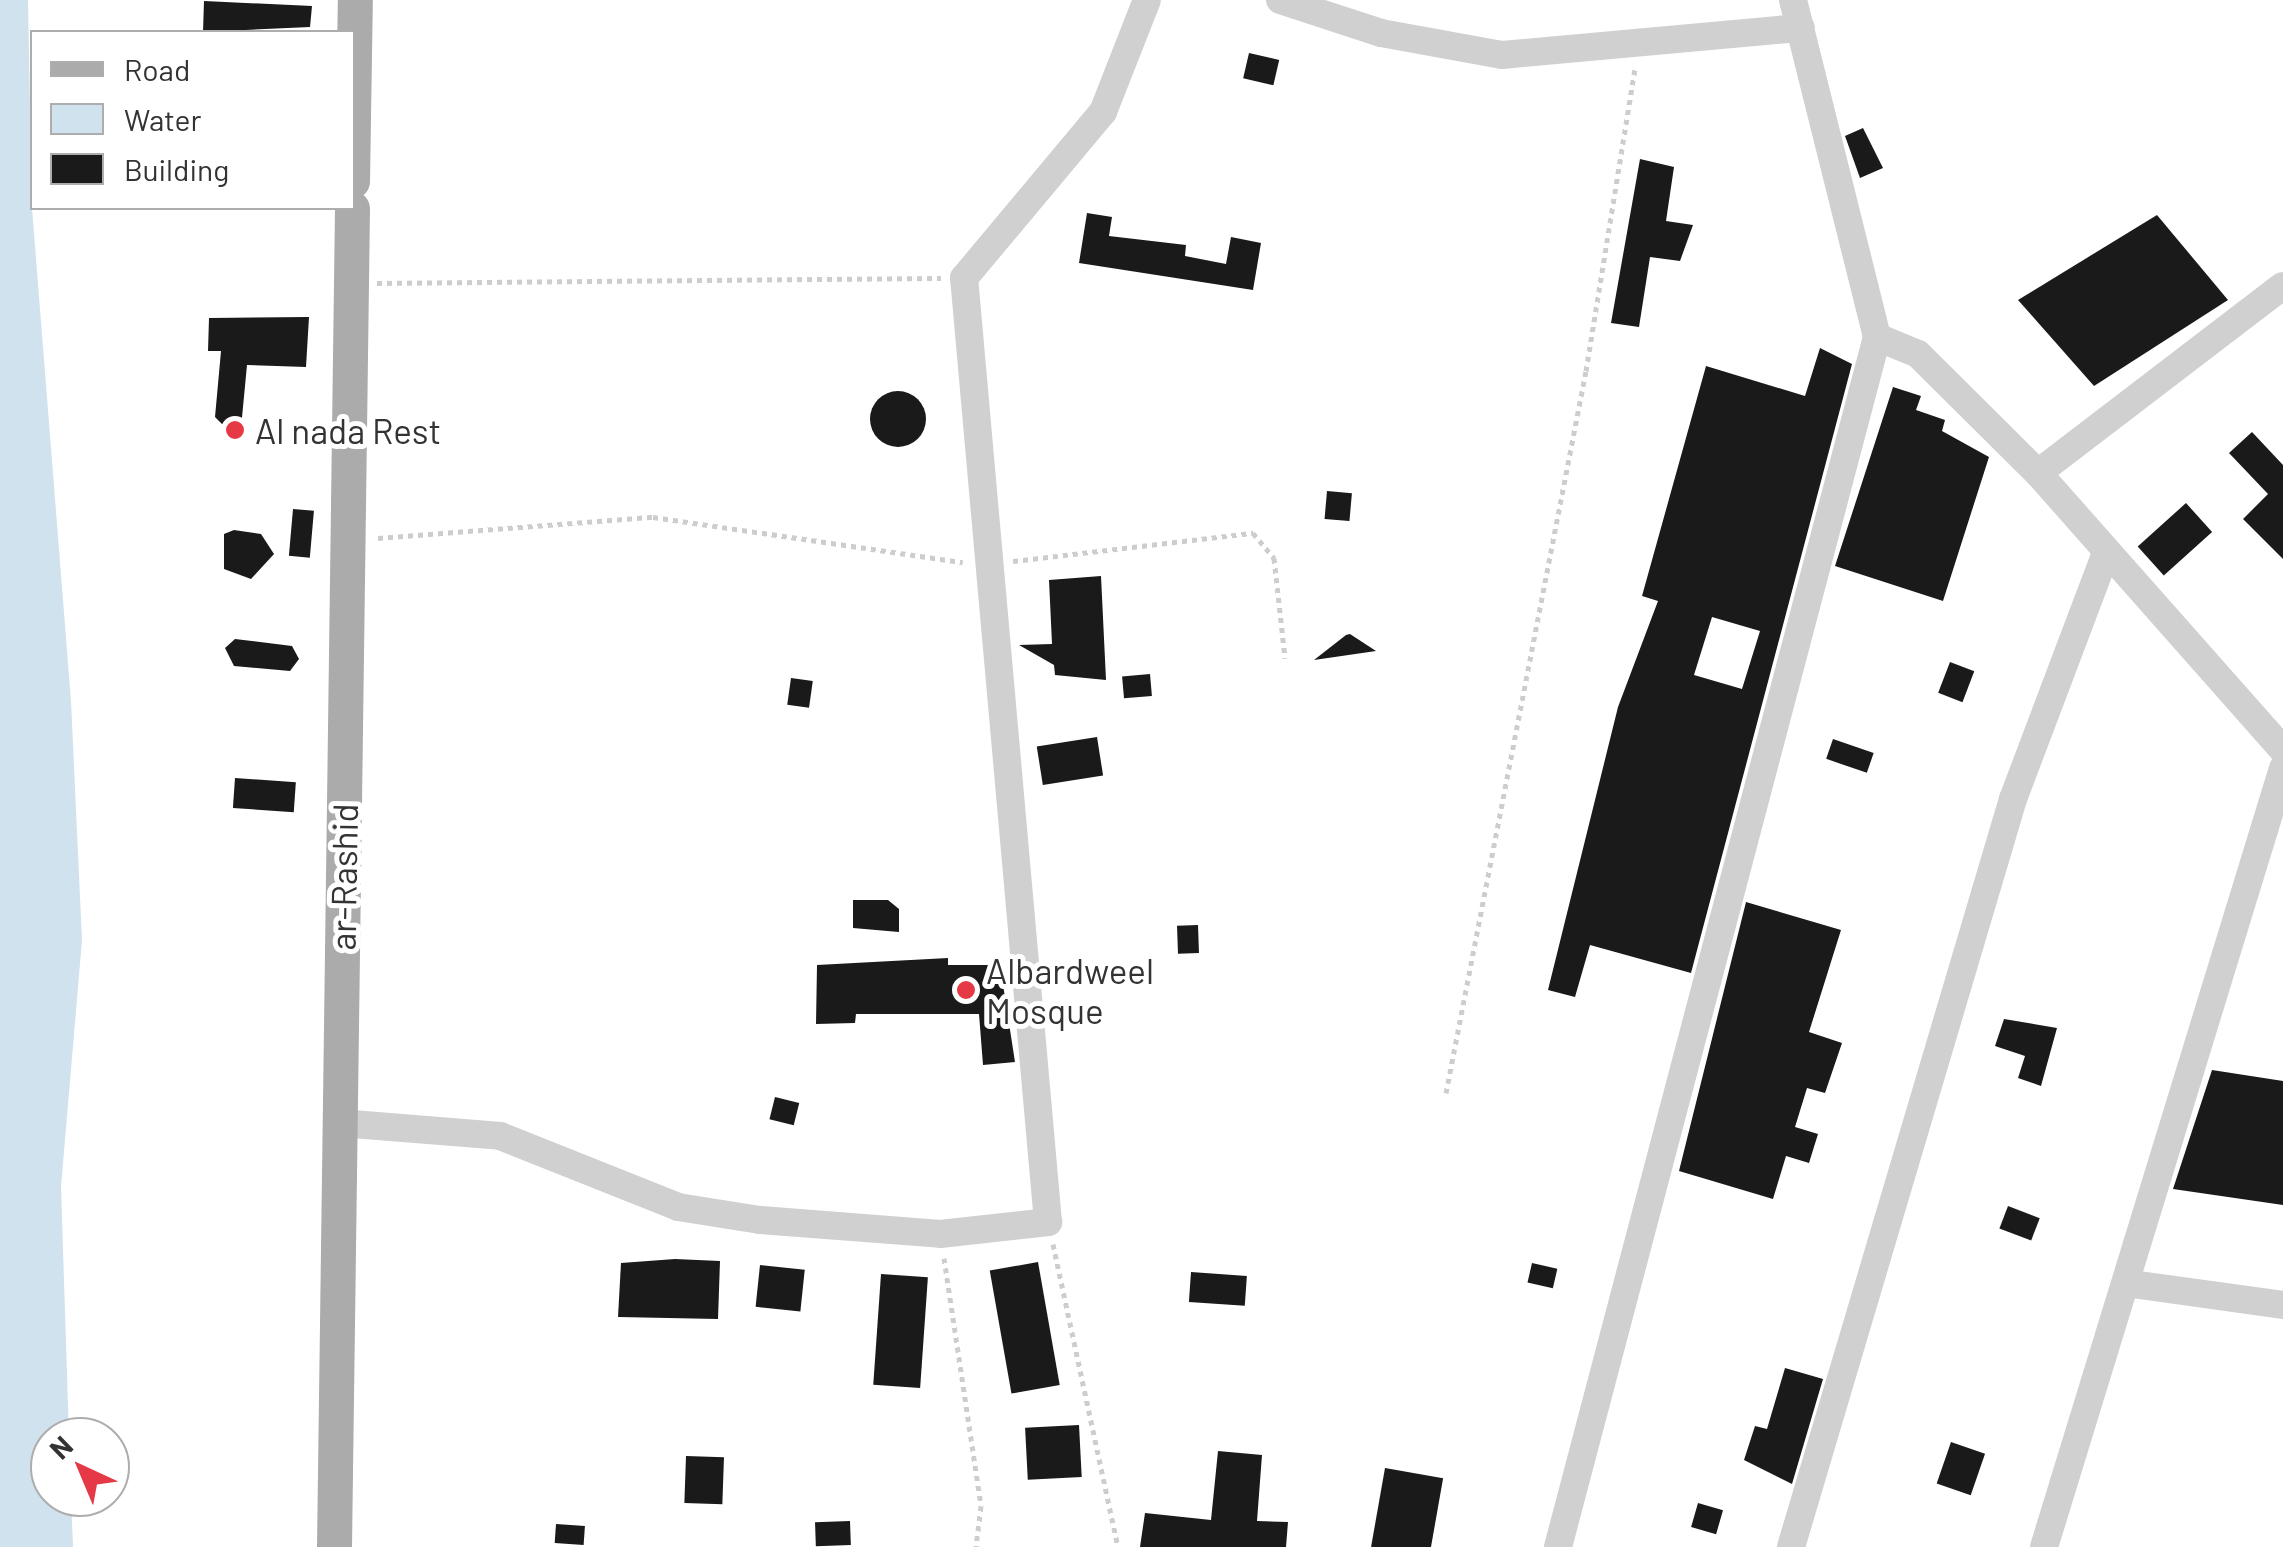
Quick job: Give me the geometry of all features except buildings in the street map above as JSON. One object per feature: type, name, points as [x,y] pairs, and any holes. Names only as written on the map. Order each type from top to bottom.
[{"type":"main road","points":[[355,0],[355,30]]},
{"type":"main road","name":"ar-Rashid","points":[[334,1547],[352,210]]},
{"type":"street","points":[[340,1123],[500,1136],[678,1206],[940,1234],[1048,1222],[986,566],[964,278],[1104,112],[1147,0]]},
{"type":"street","points":[[1280,0],[1382,33],[1502,55],[1638,50],[1801,28]]},
{"type":"street","points":[[1558,1547],[1878,337],[1793,0]]},
{"type":"street","points":[[2038,473],[2283,286]]},
{"type":"street","points":[[1878,337],[1918,354],[2038,473],[2104,556],[2283,750]]},
{"type":"street","points":[[1790,1547],[2014,799],[2104,556]]},
{"type":"street","points":[[2044,1547],[2132,1284],[2196,1039],[2283,768]]},
{"type":"street","points":[[2132,1284],[2283,1305]]},
{"type":"path","points":[[1446,1093],[1586,372],[1638,50]]},
{"type":"path","points":[[350,283],[964,278]]},
{"type":"path","points":[[347,537],[653,517],[986,566],[1253,533],[1274,558],[1285,658]]},
{"type":"path","points":[[1048,1222],[1118,1547]]},
{"type":"path","points":[[940,1234],[982,1506],[976,1547]]},
{"type":"water","points":[[0,0],[28,0],[30,210],[71,701],[82,940],[61,1187],[68,1417],[30,1417],[30,1517],[72,1517],[73,1547],[0,1547]]},
{"type":"place","name":"Al nada Rest","points":[[235,430]]},
{"type":"place","name":"Albardweel Mosque","points":[[966,990]]}]
